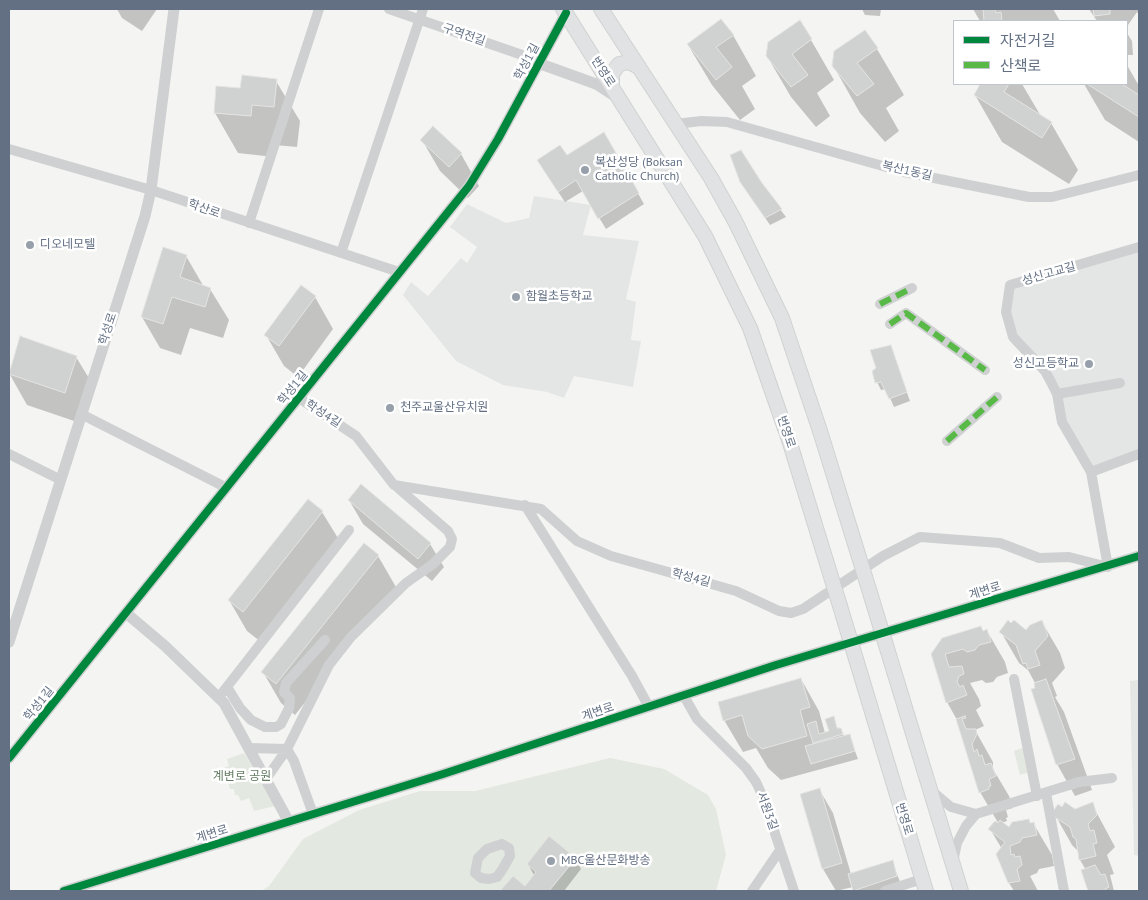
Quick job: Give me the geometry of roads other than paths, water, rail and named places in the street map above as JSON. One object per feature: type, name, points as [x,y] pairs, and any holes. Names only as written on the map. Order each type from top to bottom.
[{"type":"main road","points":[[602,9],[711,178],[762,272],[785,327],[820,431],[883,634],[960,891]]},
{"type":"main road","name":"번영로","points":[[566,10],[698,223],[750,328],[788,440],[840,606],[924,885]]},
{"type":"main road","points":[[612,86],[612,74],[619,64],[629,62],[639,67]]},
{"type":"street","name":"학성로","points":[[9,642],[59,479],[145,216],[151,190],[174,9]]},
{"type":"street","points":[[249,223],[319,9]]},
{"type":"street","name":"구역전길","points":[[389,9],[538,63]]},
{"type":"street","points":[[341,253],[423,9]]},
{"type":"street","name":"학성1길","points":[[9,758],[469,186],[498,139],[566,10]]},
{"type":"street","points":[[538,63],[596,84],[624,103]]},
{"type":"street","name":"복산1동길","points":[[676,124],[701,121],[727,122],[904,172],[1029,197],[1052,198],[1139,175]]},
{"type":"street","name":"학산로","points":[[9,149],[151,190],[399,272]]},
{"type":"street","name":"성신고교길","points":[[1108,566],[1091,472],[1062,422],[1057,394],[1045,370],[1013,337],[1006,312],[1010,285],[1139,248]]},
{"type":"street","points":[[880,304],[912,288]]},
{"type":"street","points":[[890,324],[906,313],[985,370]]},
{"type":"street","points":[[1057,394],[1120,383]]},
{"type":"street","points":[[947,441],[996,397]]},
{"type":"street","name":"학성4길","points":[[299,398],[356,436],[394,485],[525,505],[540,509],[577,541],[611,556],[736,591],[779,611],[791,613],[803,609],[883,556],[920,537],[1000,543],[1039,558],[1069,557],[1108,566]]},
{"type":"street","points":[[81,414],[227,488]]},
{"type":"street","points":[[9,454],[59,479]]},
{"type":"street","points":[[1091,472],[1139,454]]},
{"type":"street","points":[[266,779],[286,749],[329,665],[352,637],[399,589],[433,564],[450,547],[452,539],[448,531],[394,485]]},
{"type":"street","points":[[525,505],[632,676],[649,707]]},
{"type":"street","points":[[218,697],[349,530]]},
{"type":"street","name":"계변로","points":[[64,891],[684,696],[1139,556]]},
{"type":"street","points":[[126,613],[165,646],[218,697],[250,748],[288,822]]},
{"type":"street","points":[[227,686],[240,708],[252,720],[265,727],[276,726],[280,724],[289,708],[290,698],[284,692],[286,683],[325,640]]},
{"type":"street","points":[[1014,678],[1064,891]]},
{"type":"street","name":"서원3길","points":[[684,696],[697,719],[746,768],[764,796],[794,891]]},
{"type":"street","points":[[250,748],[286,749]]},
{"type":"street","points":[[286,749],[294,761],[313,814]]},
{"type":"street","points":[[930,789],[940,800],[951,807],[976,814],[1079,782],[1112,778]]},
{"type":"street","points":[[952,864],[958,843],[966,826],[976,814]]},
{"type":"street","points":[[752,891],[780,850]]},
{"type":"street","points":[[885,891],[924,885]]},
{"type":"place","name":"복산성당 (Boksan Catholic Church)","points":[[585,170]]},
{"type":"place","name":"디오네모텔","points":[[30,245]]},
{"type":"place","name":"함월초등학교","points":[[516,297]]},
{"type":"place","name":"성신고등학교","points":[[1089,364]]},
{"type":"place","name":"천주교울산유치원","points":[[390,408]]},
{"type":"place","name":"MBC울산문화방송","points":[[551,861]]},
{"type":"park label","name":"계변로 공원","points":[[242,777]]}]
